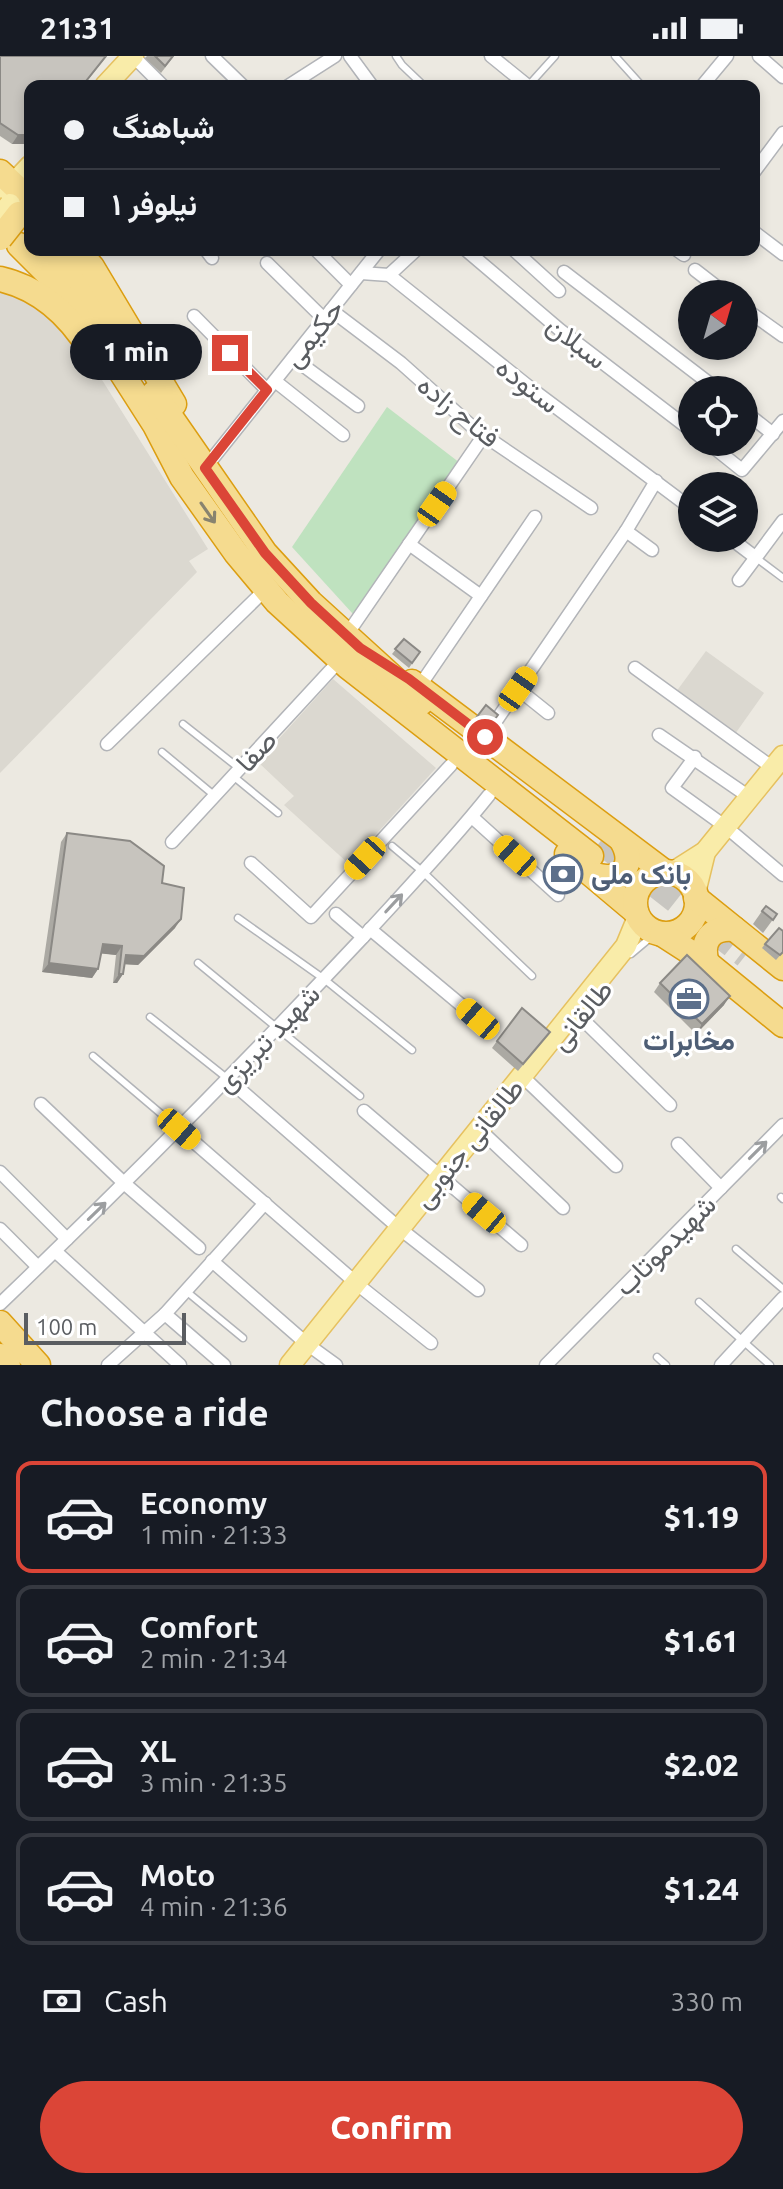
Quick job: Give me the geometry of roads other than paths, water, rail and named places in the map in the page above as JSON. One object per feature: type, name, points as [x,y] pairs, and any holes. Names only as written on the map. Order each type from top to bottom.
[{"type":"highway","points":[[10,194],[6,248],[33,291]]},
{"type":"highway","points":[[6,248],[77,303],[155,425],[311,603],[394,720],[489,795],[602,853],[669,873],[689,884],[695,896],[783,968]]},
{"type":"highway","points":[[58,256],[88,289],[188,444]]},
{"type":"highway","points":[[82,256],[173,400],[194,472],[236,553],[266,589],[602,853]]},
{"type":"highway","points":[[0,279],[22,284],[33,291],[77,328],[143,435],[194,472]]},
{"type":"highway","points":[[348,652],[419,687],[485,737],[602,853],[648,924],[707,963],[783,1025]]},
{"type":"highway","points":[[648,924],[637,891],[651,876],[669,873]]},
{"type":"highway","points":[[648,924],[673,933],[690,922],[695,913],[695,896]]},
{"type":"highway","points":[[707,963],[703,952],[705,941],[712,932],[723,928],[734,929]]},
{"type":"highway","points":[[783,987],[740,963],[783,1007]]},
{"type":"highway","points":[[0,1323],[38,1365]]},
{"type":"highway","points":[[0,1356],[8,1365]]},
{"type":"main road","points":[[111,80],[133,56]]},
{"type":"main road","points":[[10,194],[24,174]]},
{"type":"main road","points":[[669,873],[705,852],[778,762]]},
{"type":"main road","points":[[695,896],[705,852]]},
{"type":"main road","name":"طالقانی جنوبی","points":[[290,1365],[310,1346],[359,1286],[581,1011],[626,946],[648,924]]},
{"type":"street","points":[[133,56],[157,80]]},
{"type":"street","points":[[212,56],[237,80]]},
{"type":"street","points":[[297,80],[335,56]]},
{"type":"street","points":[[350,56],[368,80]]},
{"type":"street","points":[[491,56],[521,80]]},
{"type":"street","points":[[707,80],[727,56]]},
{"type":"street","points":[[759,56],[783,77]]},
{"type":"street","points":[[760,164],[783,133]]},
{"type":"street","points":[[760,237],[783,254]]},
{"type":"street","points":[[322,256],[351,285]]},
{"type":"street","name":"حکیمی","points":[[194,472],[271,386],[374,256]]},
{"type":"street","points":[[361,273],[389,275],[410,256]]},
{"type":"street","name":"سبلان","points":[[473,256],[560,330],[678,420]]},
{"type":"street","points":[[521,256],[559,291]]},
{"type":"street","name":"فتاح زاده","points":[[267,263],[328,314],[401,363],[484,435],[591,508]]},
{"type":"street","points":[[695,270],[708,280]]},
{"type":"street","points":[[564,272],[700,376]]},
{"type":"street","name":"ستوده","points":[[389,275],[533,390],[678,498]]},
{"type":"street","points":[[194,316],[271,386],[343,435]]},
{"type":"street","points":[[758,318],[783,336]]},
{"type":"street","points":[[293,358],[358,406]]},
{"type":"street","points":[[758,418],[779,429],[758,452]]},
{"type":"street","name":"صفا","points":[[172,842],[348,652],[409,544],[484,435]]},
{"type":"street","points":[[724,456],[742,470],[755,456]]},
{"type":"street","points":[[485,737],[626,531],[656,481]]},
{"type":"street","points":[[419,687],[535,517]]},
{"type":"street","points":[[739,580],[783,521]]},
{"type":"street","points":[[626,531],[652,550]]},
{"type":"street","points":[[409,544],[481,596]]},
{"type":"street","points":[[748,552],[755,557]]},
{"type":"street","points":[[107,744],[266,589]]},
{"type":"street","points":[[635,668],[778,762]]},
{"type":"street","points":[[518,689],[548,713]]},
{"type":"street","points":[[659,735],[742,792]]},
{"type":"street","points":[[695,757],[672,788],[726,827],[783,875]]},
{"type":"street","points":[[251,863],[311,917],[451,765]]},
{"type":"street","name":"شهید تبریزی","points":[[0,1304],[125,1184],[276,1030],[423,872],[489,795]]},
{"type":"street","points":[[472,817],[558,895]]},
{"type":"street","points":[[336,914],[366,933],[478,1019]]},
{"type":"street","points":[[581,1011],[670,1105]]},
{"type":"street","points":[[525,1078],[616,1166]]},
{"type":"street","points":[[228,1079],[403,1230],[478,1290]]},
{"type":"street","points":[[41,1104],[125,1184],[199,1248]]},
{"type":"street","points":[[364,1111],[521,1245]]},
{"type":"street","name":"شهیدموتاب","points":[[546,1365],[783,1125]]},
{"type":"street","points":[[179,1129],[359,1286],[431,1343]]},
{"type":"street","points":[[482,1132],[563,1208]]},
{"type":"street","points":[[678,1144],[721,1188]]},
{"type":"street","points":[[0,1172],[67,1239]]},
{"type":"street","points":[[117,1362],[165,1314],[265,1203]]},
{"type":"street","points":[[0,1229],[38,1267]]},
{"type":"street","points":[[55,1251],[180,1365]]},
{"type":"street","points":[[212,1261],[336,1365]]},
{"type":"street","points":[[721,1365],[783,1298]]},
{"type":"street","points":[[165,1314],[224,1365]]},
{"type":"lane","points":[[396,56],[418,80]]},
{"type":"lane","points":[[533,80],[555,56]]},
{"type":"lane","points":[[615,56],[637,80]]},
{"type":"lane","points":[[755,557],[783,578]]},
{"type":"lane","points":[[183,724],[278,813]]},
{"type":"lane","points":[[162,752],[215,796]]},
{"type":"lane","points":[[392,846],[532,976]]},
{"type":"lane","points":[[238,918],[324,979],[412,1050]]},
{"type":"lane","name":"طالقانی","points":[[607,984],[633,951],[648,924]]},
{"type":"lane","points":[[198,963],[360,1096]]},
{"type":"lane","points":[[150,1017],[228,1079]]},
{"type":"lane","points":[[93,1056],[179,1129]]},
{"type":"lane","points":[[736,1249],[783,1289]]},
{"type":"lane","points":[[186,1291],[243,1338]]},
{"type":"lane","points":[[699,1302],[770,1365]]},
{"type":"lane","points":[[300,1365],[310,1346]]},
{"type":"lane","points":[[657,1357],[666,1365]]},
{"type":"tunnel","points":[[600,842],[745,956]]},
{"type":"place","name":"بانک ملی","points":[[563,874]]},
{"type":"place","name":"مخابرات","points":[[689,999]]}]
